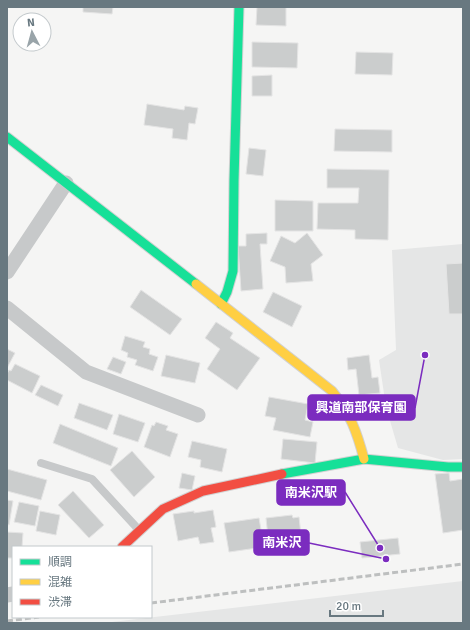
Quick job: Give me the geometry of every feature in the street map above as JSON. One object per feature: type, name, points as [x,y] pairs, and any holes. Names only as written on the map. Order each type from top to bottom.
[{"type":"street","points":[[222,304],[228,292],[233,271],[239,7]]},
{"type":"street","points":[[7,137],[332,391],[344,405],[356,428],[364,459]]},
{"type":"street","points":[[7,272],[66,183]]},
{"type":"street","points":[[7,308],[86,372],[198,415]]},
{"type":"street","points":[[123,546],[163,509],[203,491],[258,478],[364,459],[448,467],[463,467]]},
{"type":"lane","points":[[41,463],[92,479],[140,531]]},
{"type":"shaded area","points":[[463,244],[463,459],[443,460],[398,448],[386,407],[379,360],[396,350],[392,250]]},
{"type":"shaded area","points":[[463,581],[463,623],[103,623]]},
{"type":"building","points":[[83,7],[113,7],[112,14],[83,12]]},
{"type":"building","points":[[257,7],[286,7],[286,26],[256,25]]},
{"type":"building","points":[[252,42],[298,43],[297,68],[252,67]]},
{"type":"building","points":[[356,52],[393,53],[392,75],[355,74]]},
{"type":"building","points":[[272,75],[272,96],[252,96],[252,76]]},
{"type":"building","points":[[147,104],[184,110],[185,106],[198,108],[195,124],[189,123],[187,140],[172,138],[173,129],[144,125]]},
{"type":"building","points":[[335,129],[392,130],[392,152],[334,151]]},
{"type":"building","points":[[249,148],[266,150],[263,176],[246,174]]},
{"type":"building","points":[[327,169],[389,170],[388,240],[355,239],[355,230],[317,229],[318,203],[358,203],[359,188],[327,188]]},
{"type":"building","points":[[275,200],[313,201],[313,231],[275,231]]},
{"type":"building","points":[[267,233],[267,244],[260,244],[263,289],[241,291],[238,246],[246,246],[246,234]]},
{"type":"building","points":[[307,233],[323,255],[311,264],[313,281],[286,283],[285,267],[270,261],[281,236],[295,243]]},
{"type":"building","points":[[463,263],[463,314],[449,314],[446,264]]},
{"type":"building","points":[[141,290],[182,319],[170,335],[130,307]]},
{"type":"building","points":[[273,292],[302,306],[292,327],[263,312]]},
{"type":"building","points":[[216,322],[233,333],[230,338],[260,358],[237,390],[207,369],[220,349],[205,338]]},
{"type":"building","points":[[125,336],[145,342],[143,347],[150,349],[149,354],[158,357],[153,371],[135,365],[137,360],[127,357],[128,353],[121,350]]},
{"type":"building","points":[[7,349],[15,353],[7,368]]},
{"type":"building","points":[[166,355],[200,363],[195,383],[161,376]]},
{"type":"building","points":[[369,355],[372,378],[378,377],[380,393],[359,395],[356,369],[348,370],[347,358]]},
{"type":"building","points":[[113,357],[126,362],[121,374],[107,369]]},
{"type":"building","points":[[15,364],[40,376],[32,393],[7,380],[9,370],[11,371]]},
{"type":"building","points":[[41,385],[63,395],[58,406],[35,395]]},
{"type":"building","points":[[269,397],[308,404],[305,420],[313,422],[310,437],[273,430],[276,418],[265,416]]},
{"type":"building","points":[[79,403],[113,415],[107,430],[74,418]]},
{"type":"building","points":[[119,414],[145,423],[138,442],[113,434]]},
{"type":"building","points":[[156,422],[168,426],[166,430],[178,434],[170,457],[144,447],[152,425],[154,426]]},
{"type":"building","points":[[60,424],[118,448],[111,466],[53,443]]},
{"type":"building","points":[[283,439],[317,442],[315,463],[281,459]]},
{"type":"building","points":[[192,441],[227,449],[222,472],[200,467],[201,460],[188,457]]},
{"type":"building","points":[[132,451],[155,477],[134,497],[110,470]]},
{"type":"building","points":[[7,469],[47,480],[41,500],[7,491]]},
{"type":"building","points":[[182,473],[195,476],[192,490],[179,488]]},
{"type":"building","points":[[449,473],[450,481],[463,479],[463,530],[443,533],[435,474]]},
{"type":"building","points":[[73,491],[104,525],[89,538],[58,505]]},
{"type":"building","points":[[7,500],[13,501],[9,525],[7,524]]},
{"type":"building","points":[[19,502],[39,506],[35,526],[14,522]]},
{"type":"building","points":[[213,510],[216,527],[211,528],[214,542],[200,544],[198,537],[178,541],[173,514]]},
{"type":"building","points":[[40,511],[60,515],[56,535],[36,531]]},
{"type":"building","points":[[292,515],[293,518],[299,517],[302,544],[269,547],[266,518]]},
{"type":"building","points":[[259,518],[264,547],[229,552],[224,523]]},
{"type":"building","points":[[7,532],[23,533],[22,546],[12,546],[12,558],[7,558]]},
{"type":"building","points":[[398,538],[400,554],[362,558],[360,542]]},
{"type":"railway","points":[[152,603],[463,564]]},
{"type":"railway","points":[[7,621],[31,618]]},
{"type":"traffic: fast","points":[[221,304],[227,292],[233,271],[239,7]]},
{"type":"traffic: fast","points":[[7,137],[196,284]]},
{"type":"traffic: fast","points":[[282,474],[364,459],[448,467],[463,467]]},
{"type":"traffic: slow","points":[[196,284],[332,391],[344,407],[352,423],[359,440],[364,459]]},
{"type":"traffic: jam","points":[[123,546],[163,509],[203,491],[282,474]]},
{"type":"place","name":"興道南部保育園","points":[[425,355]]},
{"type":"place","name":"南米沢駅","points":[[380,548]]},
{"type":"place","name":"南米沢","points":[[386,559]]}]
